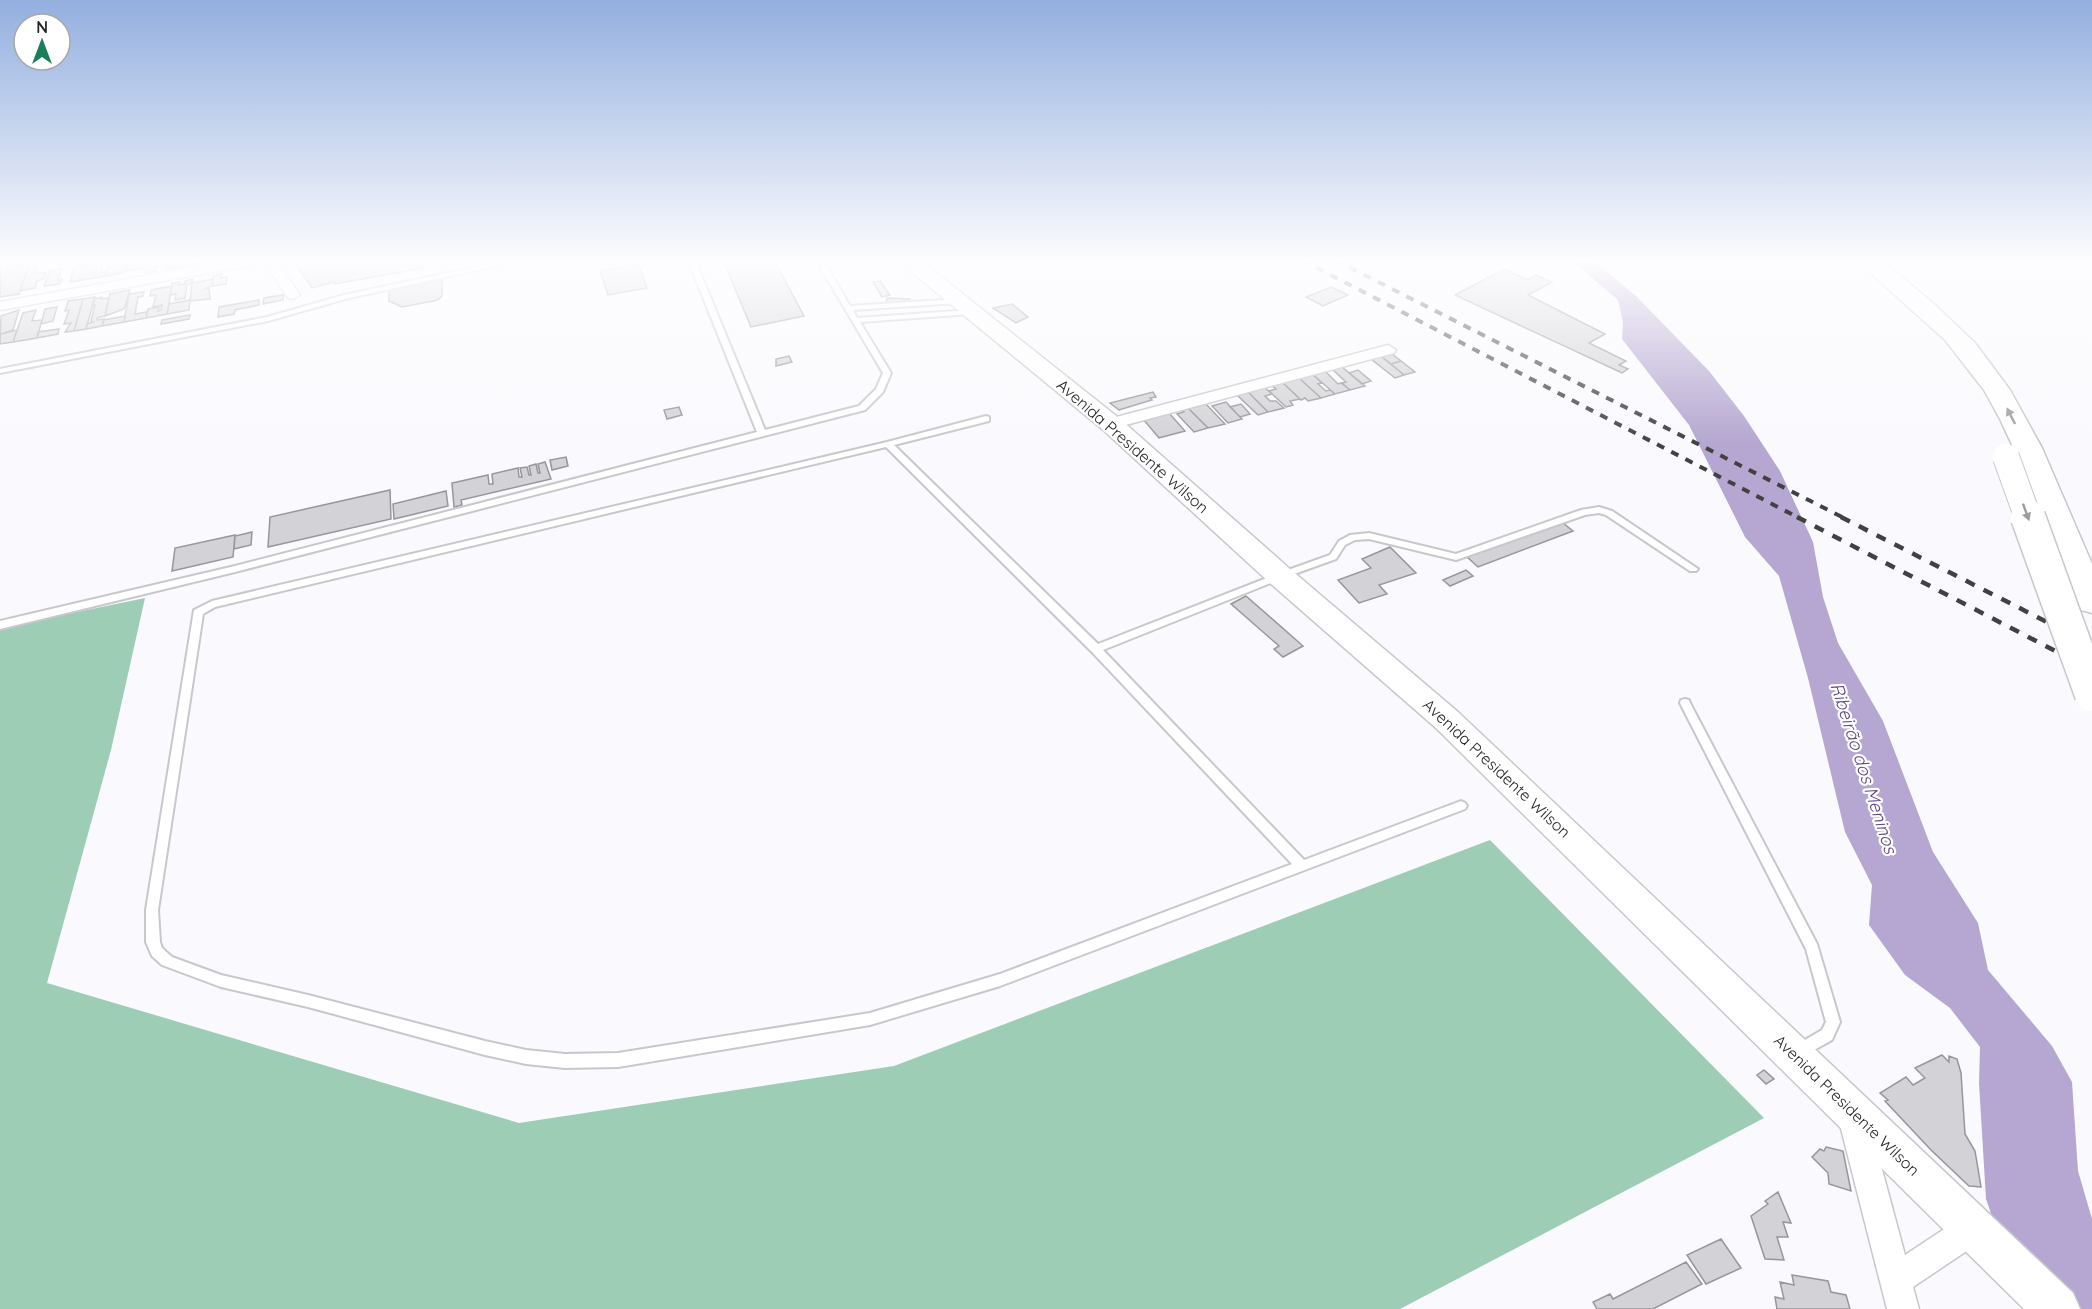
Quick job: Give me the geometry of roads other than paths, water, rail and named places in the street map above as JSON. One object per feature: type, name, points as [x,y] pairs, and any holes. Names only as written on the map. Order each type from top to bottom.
[{"type":"main road","name":"Avenida Presidente Wilson","points":[[983,321],[1111,424],[1280,576],[1481,751],[2056,1309]]},
{"type":"main road","points":[[1918,321],[1967,374],[1983,400],[2092,694]]},
{"type":"main road","points":[[1938,321],[1977,362],[2008,409],[2037,469],[2092,602]]},
{"type":"street","points":[[1111,424],[1388,350]]},
{"type":"street","points":[[1851,1108],[1898,1295],[1984,1240]]},
{"type":"lane","points":[[0,371],[257,321]]},
{"type":"lane","points":[[716,321],[762,434]]},
{"type":"lane","points":[[0,625],[235,569],[862,408],[880,390],[887,373],[857,321]]},
{"type":"lane","points":[[986,418],[888,444],[200,608],[152,910],[153,942],[157,952],[167,961],[221,981],[308,1001],[485,1048],[526,1057],[566,1061],[618,1060],[870,1019],[924,1004],[1000,980],[1461,806]]},
{"type":"lane","points":[[888,444],[1096,649],[1303,867]]},
{"type":"lane","points":[[1096,649],[1336,556],[1342,543],[1353,537],[1369,536],[1456,556],[1584,512],[1599,510],[1609,513],[1693,569]]},
{"type":"lane","points":[[1685,703],[1812,948],[1833,1022],[1827,1035],[1795,1054]]},
{"type":"water","name":"Ribeirão dos Meninos","points":[[1660,321],[1709,371],[1744,416],[1780,471],[1813,542],[1823,597],[1838,643],[1883,721],[1933,852],[1978,923],[1988,970],[2052,1046],[2072,1082],[2078,1171],[2092,1219],[2092,1309],[2024,1309],[1986,1199],[1979,1083],[1980,1047],[1950,1008],[1905,975],[1869,925],[1872,885],[1845,832],[1808,678],[1779,576],[1745,537],[1689,425],[1622,339],[1623,322]]},
{"type":"railway","points":[[1420,321],[1799,518]]},
{"type":"railway","points":[[1456,321],[1844,518]]},
{"type":"railway","points":[[1797,517],[2092,670]]},
{"type":"railway","points":[[1841,517],[2092,645]]}]
